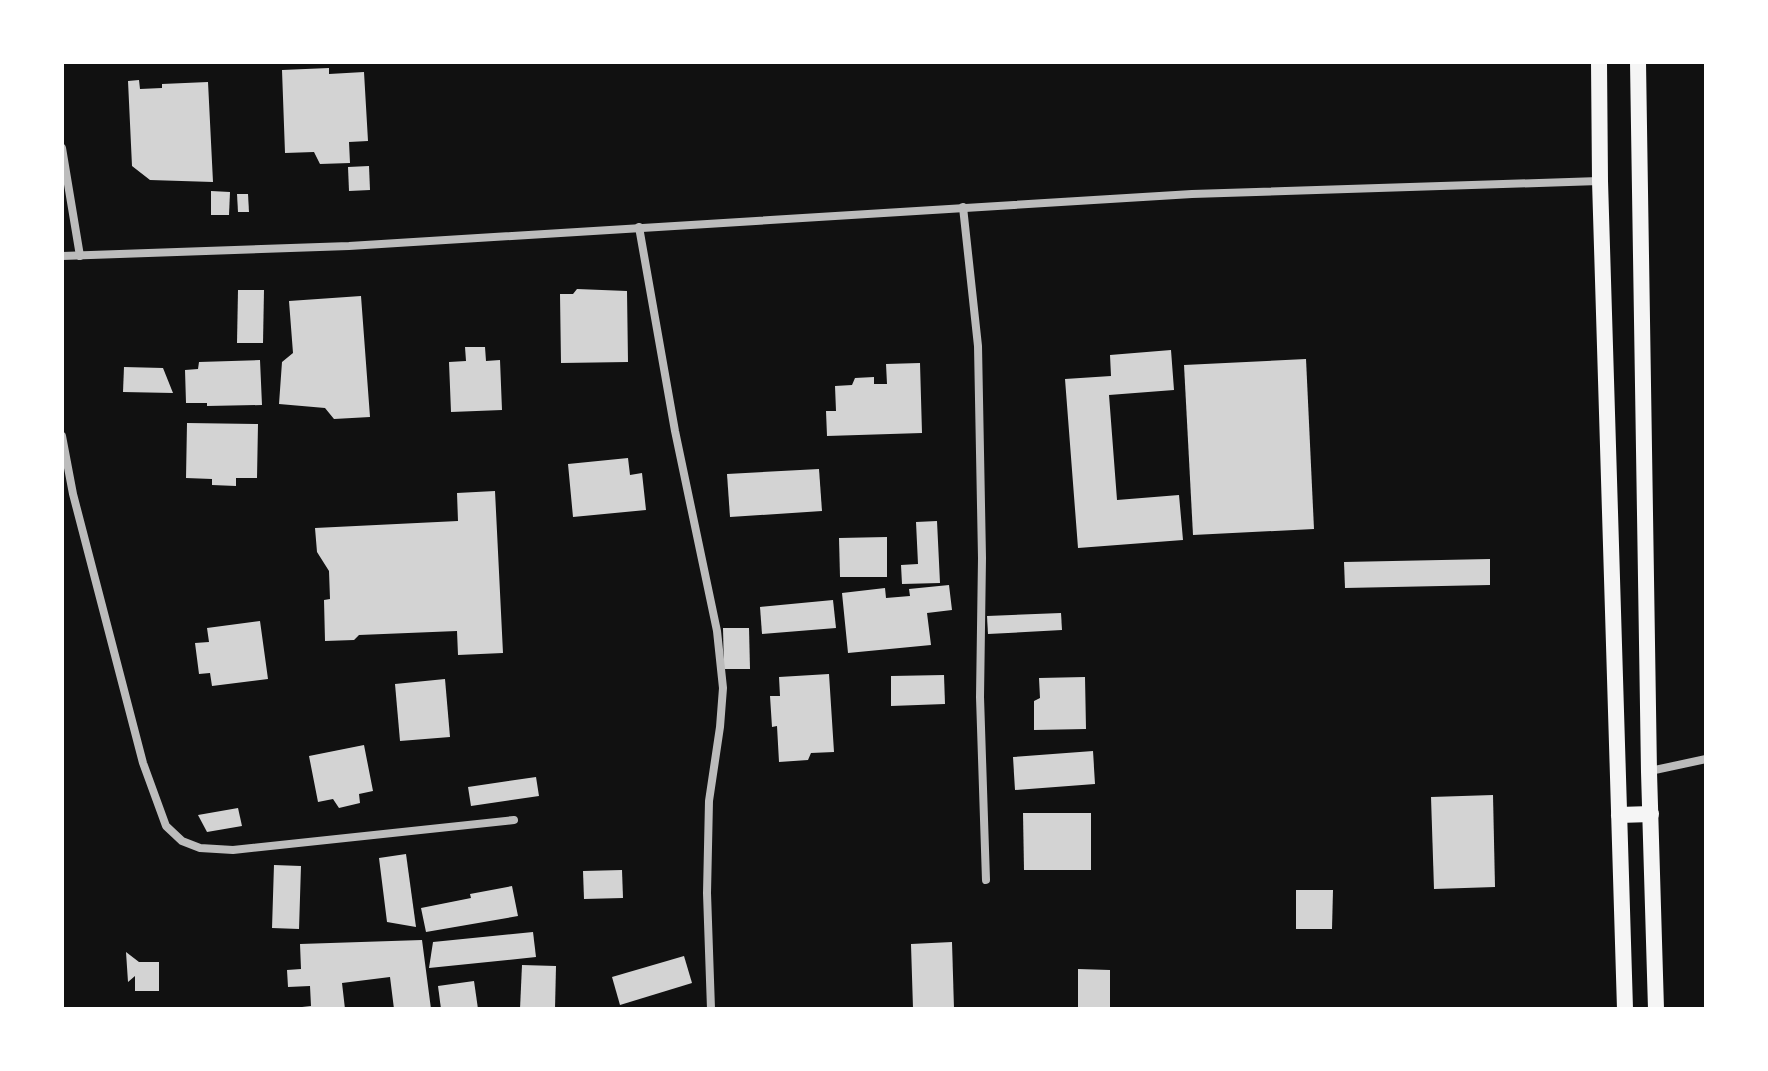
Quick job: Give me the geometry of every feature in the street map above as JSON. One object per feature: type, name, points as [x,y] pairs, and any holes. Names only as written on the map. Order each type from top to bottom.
[{"type":"main road","points":[[1599,62],[1625,1009]]},
{"type":"main road","points":[[1638,62],[1649,772],[1656,1009]]},
{"type":"main road","points":[[1619,815],[1651,814]]},
{"type":"street","points":[[62,148],[80,256]]},
{"type":"street","points":[[62,256],[349,246],[1192,194],[1600,181]]},
{"type":"street","points":[[963,207],[978,362],[982,558],[980,697],[986,880]]},
{"type":"street","points":[[639,227],[675,431],[717,631],[723,688],[709,801],[707,893],[711,1009]]},
{"type":"street","points":[[62,436],[73,494],[143,763],[166,826],[182,841],[200,848],[233,850],[514,820]]},
{"type":"street","points":[[1649,772],[1706,759]]},
{"type":"building","points":[[329,68],[329,74],[364,72],[368,141],[349,142],[350,163],[320,164],[314,152],[285,153],[282,70]]},
{"type":"building","points":[[139,80],[140,89],[162,88],[162,84],[208,82],[213,182],[150,180],[132,166],[128,81]]},
{"type":"building","points":[[369,166],[370,190],[349,191],[348,167]]},
{"type":"building","points":[[211,191],[230,192],[229,215],[211,215]]},
{"type":"building","points":[[237,194],[248,194],[249,212],[238,212]]},
{"type":"building","points":[[577,289],[627,291],[628,362],[561,363],[560,294],[573,294]]},
{"type":"building","points":[[238,290],[264,290],[263,343],[237,343]]},
{"type":"building","points":[[361,296],[370,417],[334,419],[325,408],[279,404],[282,362],[293,353],[289,301]]},
{"type":"building","points":[[465,347],[485,347],[486,361],[500,360],[502,410],[451,412],[449,362],[466,361]]},
{"type":"building","points":[[1171,350],[1174,390],[1109,395],[1117,500],[1179,495],[1183,540],[1078,548],[1065,379],[1111,376],[1110,355]]},
{"type":"building","points":[[1306,359],[1314,529],[1193,535],[1184,365]]},
{"type":"building","points":[[260,360],[262,405],[207,406],[207,403],[186,403],[185,370],[198,369],[199,362]]},
{"type":"building","points":[[920,363],[922,433],[827,436],[826,411],[836,411],[835,386],[852,385],[855,378],[874,377],[874,384],[887,384],[886,364]]},
{"type":"building","points":[[124,367],[163,368],[173,393],[123,392]]},
{"type":"building","points":[[187,423],[258,424],[257,478],[236,478],[236,486],[212,485],[212,479],[186,478]]},
{"type":"building","points":[[628,458],[630,475],[642,473],[646,510],[573,517],[568,464]]},
{"type":"building","points":[[819,469],[822,511],[730,517],[727,474]]},
{"type":"building","points":[[495,491],[503,653],[458,655],[457,631],[359,635],[354,640],[325,641],[324,600],[330,599],[329,571],[317,552],[315,528],[458,521],[457,493]]},
{"type":"building","points":[[937,521],[940,583],[902,584],[901,565],[918,564],[916,522]]},
{"type":"building","points":[[887,537],[887,577],[840,577],[839,538]]},
{"type":"building","points":[[1490,559],[1490,585],[1345,588],[1344,562]]},
{"type":"building","points":[[949,585],[952,610],[927,613],[931,645],[848,653],[842,593],[885,588],[886,598],[910,596],[909,589]]},
{"type":"building","points":[[833,600],[836,628],[762,634],[760,607]]},
{"type":"building","points":[[1061,613],[1062,630],[988,634],[987,616]]},
{"type":"building","points":[[260,621],[268,679],[212,686],[210,673],[199,674],[195,643],[209,642],[207,628]]},
{"type":"building","points":[[723,628],[749,628],[750,669],[724,669]]},
{"type":"building","points":[[829,674],[834,752],[811,753],[808,760],[779,762],[777,726],[772,727],[770,696],[780,696],[779,677]]},
{"type":"building","points":[[944,675],[945,704],[891,706],[891,676]]},
{"type":"building","points":[[1085,677],[1086,729],[1034,730],[1034,701],[1040,698],[1039,678]]},
{"type":"building","points":[[445,679],[450,737],[400,741],[395,684]]},
{"type":"building","points":[[364,745],[373,791],[359,794],[360,803],[339,808],[333,799],[318,802],[309,756]]},
{"type":"building","points":[[1093,751],[1095,784],[1015,790],[1013,757]]},
{"type":"building","points":[[536,777],[539,796],[471,806],[468,787]]},
{"type":"building","points":[[1493,795],[1495,887],[1434,889],[1431,797]]},
{"type":"building","points":[[238,808],[242,826],[207,832],[198,815]]},
{"type":"building","points":[[1023,813],[1091,813],[1091,870],[1024,870]]},
{"type":"building","points":[[406,854],[416,927],[387,922],[379,858]]},
{"type":"building","points":[[274,865],[301,866],[299,929],[272,928]]},
{"type":"building","points":[[622,870],[623,898],[584,899],[583,871]]},
{"type":"building","points":[[512,886],[518,916],[426,932],[421,908]]},
{"type":"building","points":[[1296,890],[1333,890],[1332,929],[1296,929]]},
{"type":"building","points":[[533,932],[536,957],[429,968],[433,942]]},
{"type":"building","points":[[422,940],[431,1009],[394,1009],[390,977],[342,983],[345,1009],[302,1009],[311,1006],[310,986],[288,987],[287,970],[301,969],[300,944]]},
{"type":"building","points":[[952,942],[954,1009],[913,1009],[911,944]]},
{"type":"building","points":[[126,952],[139,962],[159,962],[159,991],[135,991],[135,976],[128,982]]},
{"type":"building","points":[[684,956],[692,983],[620,1005],[612,977]]},
{"type":"building","points":[[522,965],[556,966],[555,1009],[520,1009]]},
{"type":"building","points":[[1078,969],[1110,970],[1110,1009],[1078,1009]]},
{"type":"building","points":[[474,981],[478,1009],[441,1009],[438,986]]}]
